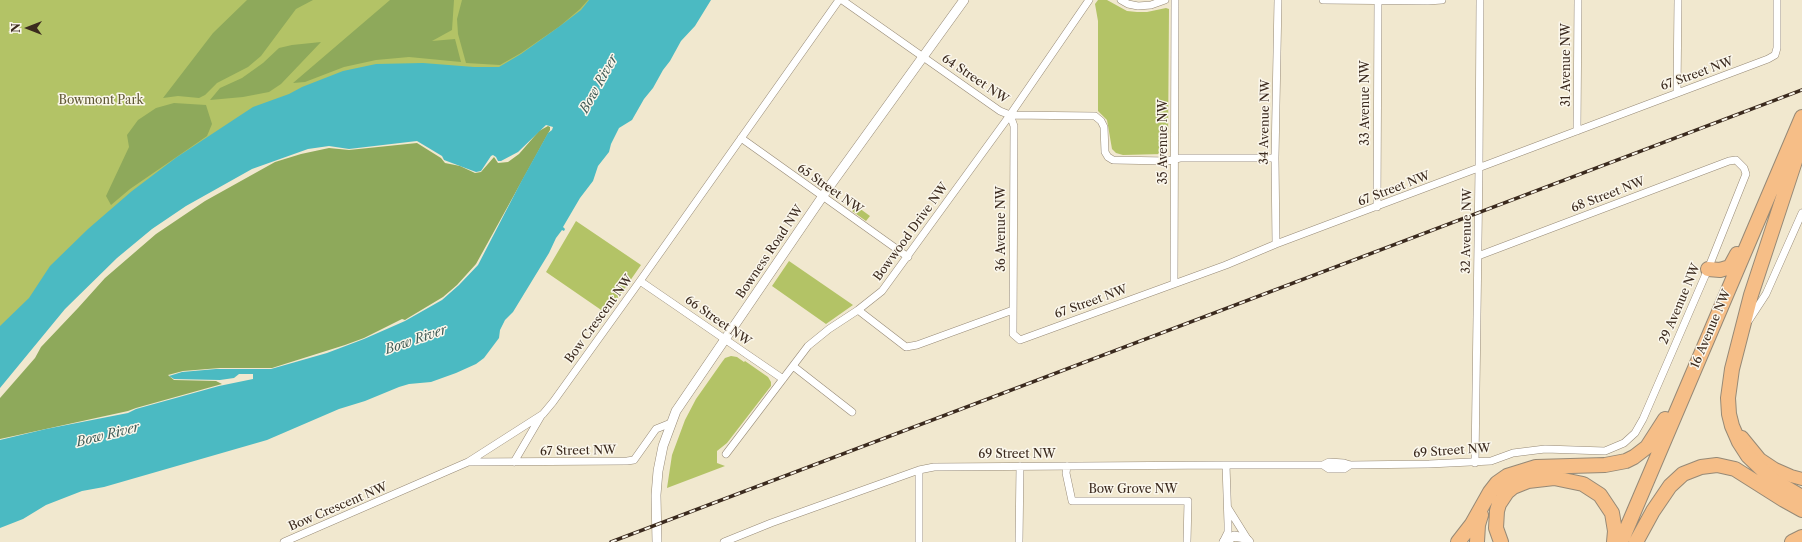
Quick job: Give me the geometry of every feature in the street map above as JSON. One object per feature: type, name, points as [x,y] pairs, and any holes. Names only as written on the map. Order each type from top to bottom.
[{"type":"highway","name":"16 Avenue NW","points":[[1621,542],[1802,117]]},
{"type":"highway","name":"16 Avenue NW","points":[[1630,542],[1802,139]]},
{"type":"highway","points":[[1802,139],[1760,265],[1740,334],[1732,369],[1728,398],[1729,414],[1734,430],[1748,456],[1773,480],[1802,497]]},
{"type":"highway","points":[[1708,269],[1720,270],[1732,266],[1765,189],[1782,163]]},
{"type":"highway","points":[[1458,542],[1467,532],[1490,492],[1507,476],[1527,469],[1545,466],[1589,466],[1616,464],[1626,461],[1641,453],[1660,428],[1711,329],[1720,294],[1720,286],[1718,278],[1708,269]]},
{"type":"highway","points":[[1728,398],[1741,434],[1760,459],[1775,469],[1802,479]]},
{"type":"highway","points":[[1636,542],[1655,507],[1670,486],[1683,474],[1701,467],[1717,465],[1736,469],[1802,510]]},
{"type":"highway","points":[[1501,542],[1496,528],[1496,520],[1497,511],[1502,499],[1513,487],[1546,478],[1576,482],[1589,487],[1600,495],[1612,513],[1615,531],[1614,542]]},
{"type":"highway","points":[[1478,542],[1480,518],[1490,492]]},
{"type":"highway","points":[[1792,542],[1802,537]]},
{"type":"street","name":"64 Street NW","points":[[840,0],[1000,111],[1010,115],[1095,116],[1101,121],[1104,127],[1105,152],[1110,159],[1116,161],[1167,161],[1174,159],[1275,158]]},
{"type":"street","name":"Bow Crescent NW","points":[[284,542],[468,462],[543,414],[640,281],[840,0]]},
{"type":"street","name":"Bowness Road NW","points":[[657,542],[657,483],[663,446],[676,411],[823,197],[964,0]]},
{"type":"street","name":"Bowwood Drive NW","points":[[726,454],[808,346],[830,328],[858,310],[882,291],[1010,115],[1089,0]]},
{"type":"street","points":[[1121,0],[1128,4],[1138,6],[1151,5],[1166,0]]},
{"type":"street","name":"35 Avenue NW","points":[[1174,283],[1175,0]]},
{"type":"street","name":"34 Avenue NW","points":[[1276,244],[1275,158],[1278,0]]},
{"type":"street","points":[[1323,0],[1442,0]]},
{"type":"street","name":"32 Avenue NW","points":[[1475,463],[1480,0]]},
{"type":"street","name":"31 Avenue NW","points":[[1577,131],[1578,0]]},
{"type":"street","points":[[1678,0],[1678,93]]},
{"type":"street","name":"67 Street NW","points":[[1020,340],[1226,265],[1276,244],[1768,60],[1775,55],[1778,48],[1777,0]]},
{"type":"street","name":"33 Avenue NW","points":[[1377,207],[1378,1]]},
{"type":"street","name":"36 Avenue NW","points":[[1010,115],[1014,126],[1013,334],[1020,340]]},
{"type":"street","name":"65 Street NW","points":[[741,138],[908,257]]},
{"type":"street","name":"68 Street NW","points":[[1478,256],[1729,161],[1736,160],[1744,168]]},
{"type":"street","name":"29 Avenue NW","points":[[1624,443],[1635,433],[1643,418],[1708,269],[1745,179],[1746,174],[1744,168]]},
{"type":"street","points":[[1740,334],[1766,294],[1802,215]]},
{"type":"street","name":"66 Street NW","points":[[640,281],[783,379]]},
{"type":"street","points":[[858,310],[906,347],[917,345],[1013,310]]},
{"type":"street","points":[[793,366],[852,412]]},
{"type":"street","points":[[514,462],[543,414]]},
{"type":"street","name":"67 Street NW","points":[[468,462],[634,460],[656,429],[671,423]]},
{"type":"street","name":"69 Street NW","points":[[724,542],[771,523],[919,470],[934,467],[1323,465],[1329,462],[1350,465],[1475,463],[1491,460],[1524,450],[1545,449],[1605,451],[1624,443]]},
{"type":"street","points":[[1224,542],[1228,532],[1226,465]]},
{"type":"street","points":[[1020,466],[1020,542]]},
{"type":"street","name":"Bow Grove NW","points":[[1066,466],[1072,502],[1188,501],[1188,542]]},
{"type":"street","points":[[919,470],[919,542]]},
{"type":"street","points":[[1228,508],[1249,542]]},
{"type":"street","points":[[1224,542],[1234,536],[1240,536],[1249,542]]},
{"type":"green space","name":"Bowmont Park","points":[[0,0],[645,0],[597,63],[351,74],[0,335]]},
{"type":"green space","points":[[247,0],[313,0],[296,9],[261,56],[248,67],[217,83],[205,95],[199,98],[178,96],[163,98],[213,33]]},
{"type":"green space","points":[[390,0],[454,0],[452,30],[432,41],[455,39],[461,62],[409,57],[376,60],[344,67],[305,82],[293,83]]},
{"type":"green space","points":[[462,0],[588,0],[560,26],[521,53],[500,65],[466,63],[458,34],[457,19]]},
{"type":"green space","points":[[1098,0],[1107,0],[1127,11],[1147,12],[1166,8],[1169,9],[1168,147],[1163,154],[1123,155],[1116,153],[1112,149],[1107,120],[1098,111],[1098,21],[1095,4]]},
{"type":"green space","points":[[321,42],[281,84],[269,92],[243,97],[210,100],[220,88],[242,78],[263,63],[279,48]]},
{"type":"green space","points":[[174,103],[206,105],[212,124],[207,136],[130,189],[111,205],[106,196],[129,147],[127,135],[138,120],[156,108]]},
{"type":"green space","points":[[548,126],[550,127],[550,130],[476,264],[457,285],[443,297],[405,320],[402,319],[364,338],[345,345],[272,368],[220,368],[183,371],[168,375],[174,380],[216,381],[222,384],[128,411],[0,439],[0,398],[35,358],[41,347],[105,278],[156,234],[205,201],[275,162],[301,154],[329,148],[349,150],[417,143],[441,158],[445,163],[460,166],[475,173],[481,172],[494,157],[498,163],[508,162],[519,154],[539,131]]},
{"type":"green space","points":[[855,205],[870,216],[866,221],[852,211]]},
{"type":"green space","points":[[576,221],[641,265],[607,314],[546,272]]},
{"type":"green space","points":[[789,261],[853,305],[826,324],[772,286]]},
{"type":"green space","points":[[731,356],[737,357],[744,362],[745,361],[768,377],[771,382],[771,386],[727,443],[717,451],[717,463],[725,466],[667,488],[672,455],[685,420],[696,399],[722,362],[725,358]]},
{"type":"water","name":"Bow River","points":[[589,0],[711,0],[695,26],[681,41],[632,120],[619,128],[611,144],[609,152],[598,166],[593,181],[580,198],[563,227],[565,229],[564,231],[562,230],[556,238],[549,253],[513,312],[505,320],[500,330],[499,338],[484,358],[476,364],[456,373],[431,382],[409,384],[399,387],[365,401],[339,409],[267,440],[104,487],[82,491],[46,505],[23,519],[0,528],[0,440],[46,429],[128,413],[136,409],[219,386],[253,379],[253,374],[239,374],[234,378],[220,380],[174,379],[169,376],[182,372],[216,369],[271,369],[327,353],[364,339],[405,321],[442,300],[478,265],[522,180],[548,133],[553,127],[546,125],[518,152],[501,161],[498,161],[493,155],[491,156],[481,171],[476,172],[444,160],[442,156],[417,141],[349,149],[329,146],[308,149],[252,169],[186,206],[152,229],[117,258],[65,309],[0,388],[0,326],[29,298],[50,266],[88,229],[132,191],[177,157],[253,107],[289,94],[302,87],[343,71],[376,64],[423,63],[474,67],[499,67],[521,54],[560,26],[581,10]]},
{"type":"railway","points":[[611,542],[1802,90]]}]
